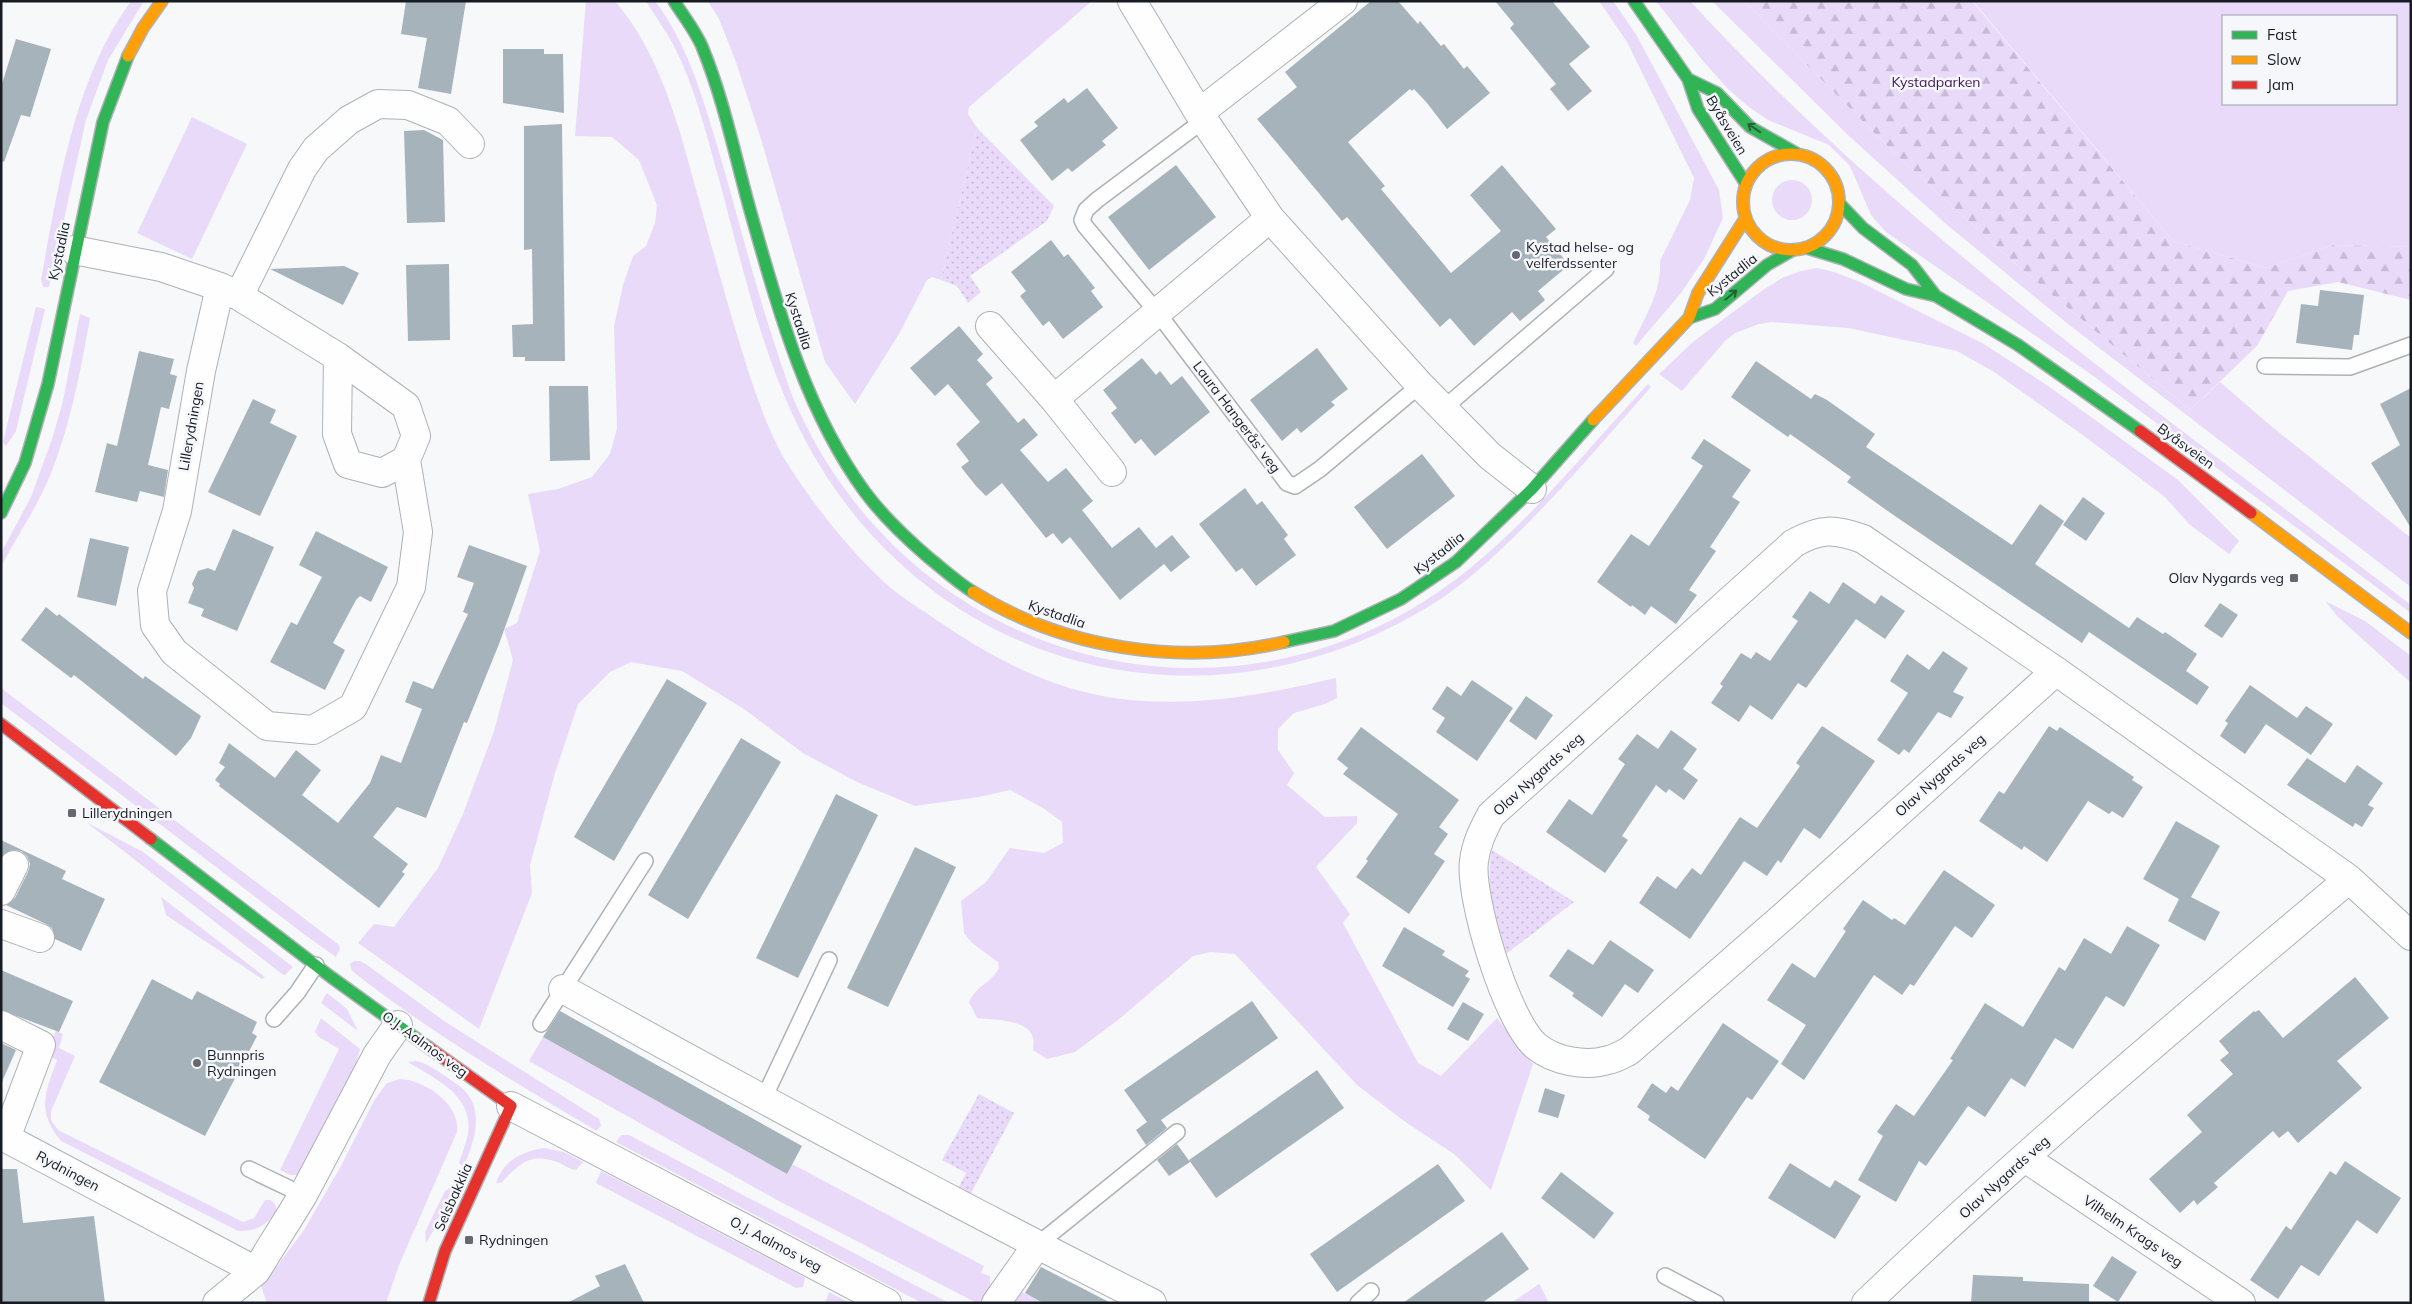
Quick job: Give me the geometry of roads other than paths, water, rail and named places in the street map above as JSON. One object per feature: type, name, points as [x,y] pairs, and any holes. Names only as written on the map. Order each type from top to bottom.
[{"type":"street","name":"Kystadlia","points":[[1,513],[25,463],[48,384],[74,250],[103,122],[140,34],[162,1]]},
{"type":"street","name":"Kystadlia","points":[[674,1],[703,48],[730,130],[778,308],[817,409],[837,449],[866,493],[910,540],[960,584],[992,604],[1057,632],[1092,641],[1147,652],[1198,653],[1268,646],[1334,631],[1402,599],[1456,562],[1532,489],[1641,367],[1689,318],[1698,293],[1745,219]]},
{"type":"street","points":[[1132,1],[1202,117],[1270,218],[1420,385],[1490,456],[1532,489]]},
{"type":"street","name":"Laura Hangerås' veg","points":[[1202,117],[1343,1]]},
{"type":"street","name":"Byåsveien","points":[[1634,1],[1688,79],[1698,109],[1746,184]]},
{"type":"street","name":"Byåsveien","points":[[1688,79],[1717,93],[1750,127],[1796,153]]},
{"type":"street","name":"Lillerydningen","points":[[406,460],[418,532],[411,587],[353,707],[313,730],[267,726],[174,652],[155,624],[152,591],[177,511],[200,371],[230,292],[302,169],[316,149],[349,120],[378,104],[408,105],[448,121],[470,144]]},
{"type":"street","points":[[1796,153],[1810,157],[1823,164],[1832,176],[1838,189],[1840,204],[1837,219],[1820,242],[1807,248],[1779,249],[1766,244],[1755,235],[1745,219],[1742,202],[1746,184],[1755,168],[1767,159],[1781,154],[1796,153]]},
{"type":"street","name":"Byåsveien","points":[[1840,204],[1863,228],[1912,265],[1936,296]]},
{"type":"street","points":[[1054,399],[1270,218]]},
{"type":"street","name":"Byåsveien","points":[[1807,248],[1843,259],[1906,290],[1936,296],[2018,345],[2108,407],[2411,633]]},
{"type":"street","points":[[74,250],[161,267],[230,292],[338,357],[406,406],[416,436],[406,460],[382,473],[348,464],[337,434],[338,357]]},
{"type":"street","name":"Kystadlia","points":[[1689,318],[1715,309],[1767,265],[1793,250]]},
{"type":"street","points":[[990,326],[1054,399],[1112,472]]},
{"type":"street","name":"Olav Nygards veg","points":[[1866,1303],[1919,1252],[2024,1158],[2238,972],[2349,879],[2056,671],[1863,539],[1845,532],[1824,531],[1794,543],[1491,815],[1479,838],[1473,862],[1474,890],[1506,999],[1518,1021],[1535,1046],[1558,1058],[1582,1063],[1608,1061],[1629,1052],[1785,915],[2056,671]]},
{"type":"street","name":"O.J. Aalmos veg","points":[[1,724],[316,965],[511,1106],[887,1303]]},
{"type":"street","points":[[1,891],[14,865]]},
{"type":"street","points":[[2349,879],[2411,936]]},
{"type":"street","points":[[1,924],[40,938]]},
{"type":"street","points":[[563,989],[762,1100],[1037,1245],[1152,1303]]},
{"type":"street","name":"Rydningen","points":[[1,1025],[41,1045],[4,1136],[256,1271]]},
{"type":"street","points":[[217,1303],[256,1271],[303,1194],[377,1055],[398,1025]]},
{"type":"street","name":"Selsbakklia","points":[[429,1303],[445,1251],[511,1106]]},
{"type":"street","name":"Vilhelm Krags veg","points":[[2024,1158],[2241,1303]]},
{"type":"street","points":[[996,1303],[1037,1245]]},
{"type":"lane","name":"Laura Hangerås' veg","points":[[1202,117],[1097,200],[1082,216],[1085,226],[1157,312],[1291,485],[1295,486],[1320,469],[1420,385]]},
{"type":"lane","points":[[1444,408],[1606,269]]},
{"type":"lane","points":[[2265,366],[2350,367],[2411,345]]},
{"type":"lane","points":[[541,1024],[645,861]]},
{"type":"lane","points":[[762,1100],[829,960]]},
{"type":"lane","points":[[274,1018],[316,965]]},
{"type":"lane","points":[[1037,1245],[1177,1132]]},
{"type":"lane","points":[[249,1169],[303,1194]]},
{"type":"lane","points":[[1665,1276],[1716,1303]]},
{"type":"lane","points":[[1358,1303],[1371,1291]]},
{"type":"place","name":"Kystad helse- og velferdssenter","points":[[1516,255]]},
{"type":"place","name":"Olav Nygards veg","points":[[2294,578]]},
{"type":"place","name":"Lillerydningen","points":[[72,813]]},
{"type":"place","name":"Bunnpris Rydningen","points":[[197,1063]]},
{"type":"place","name":"Rydningen","points":[[469,1240]]},
{"type":"park label","name":"Kystadparken","points":[[1936,82]]}]
